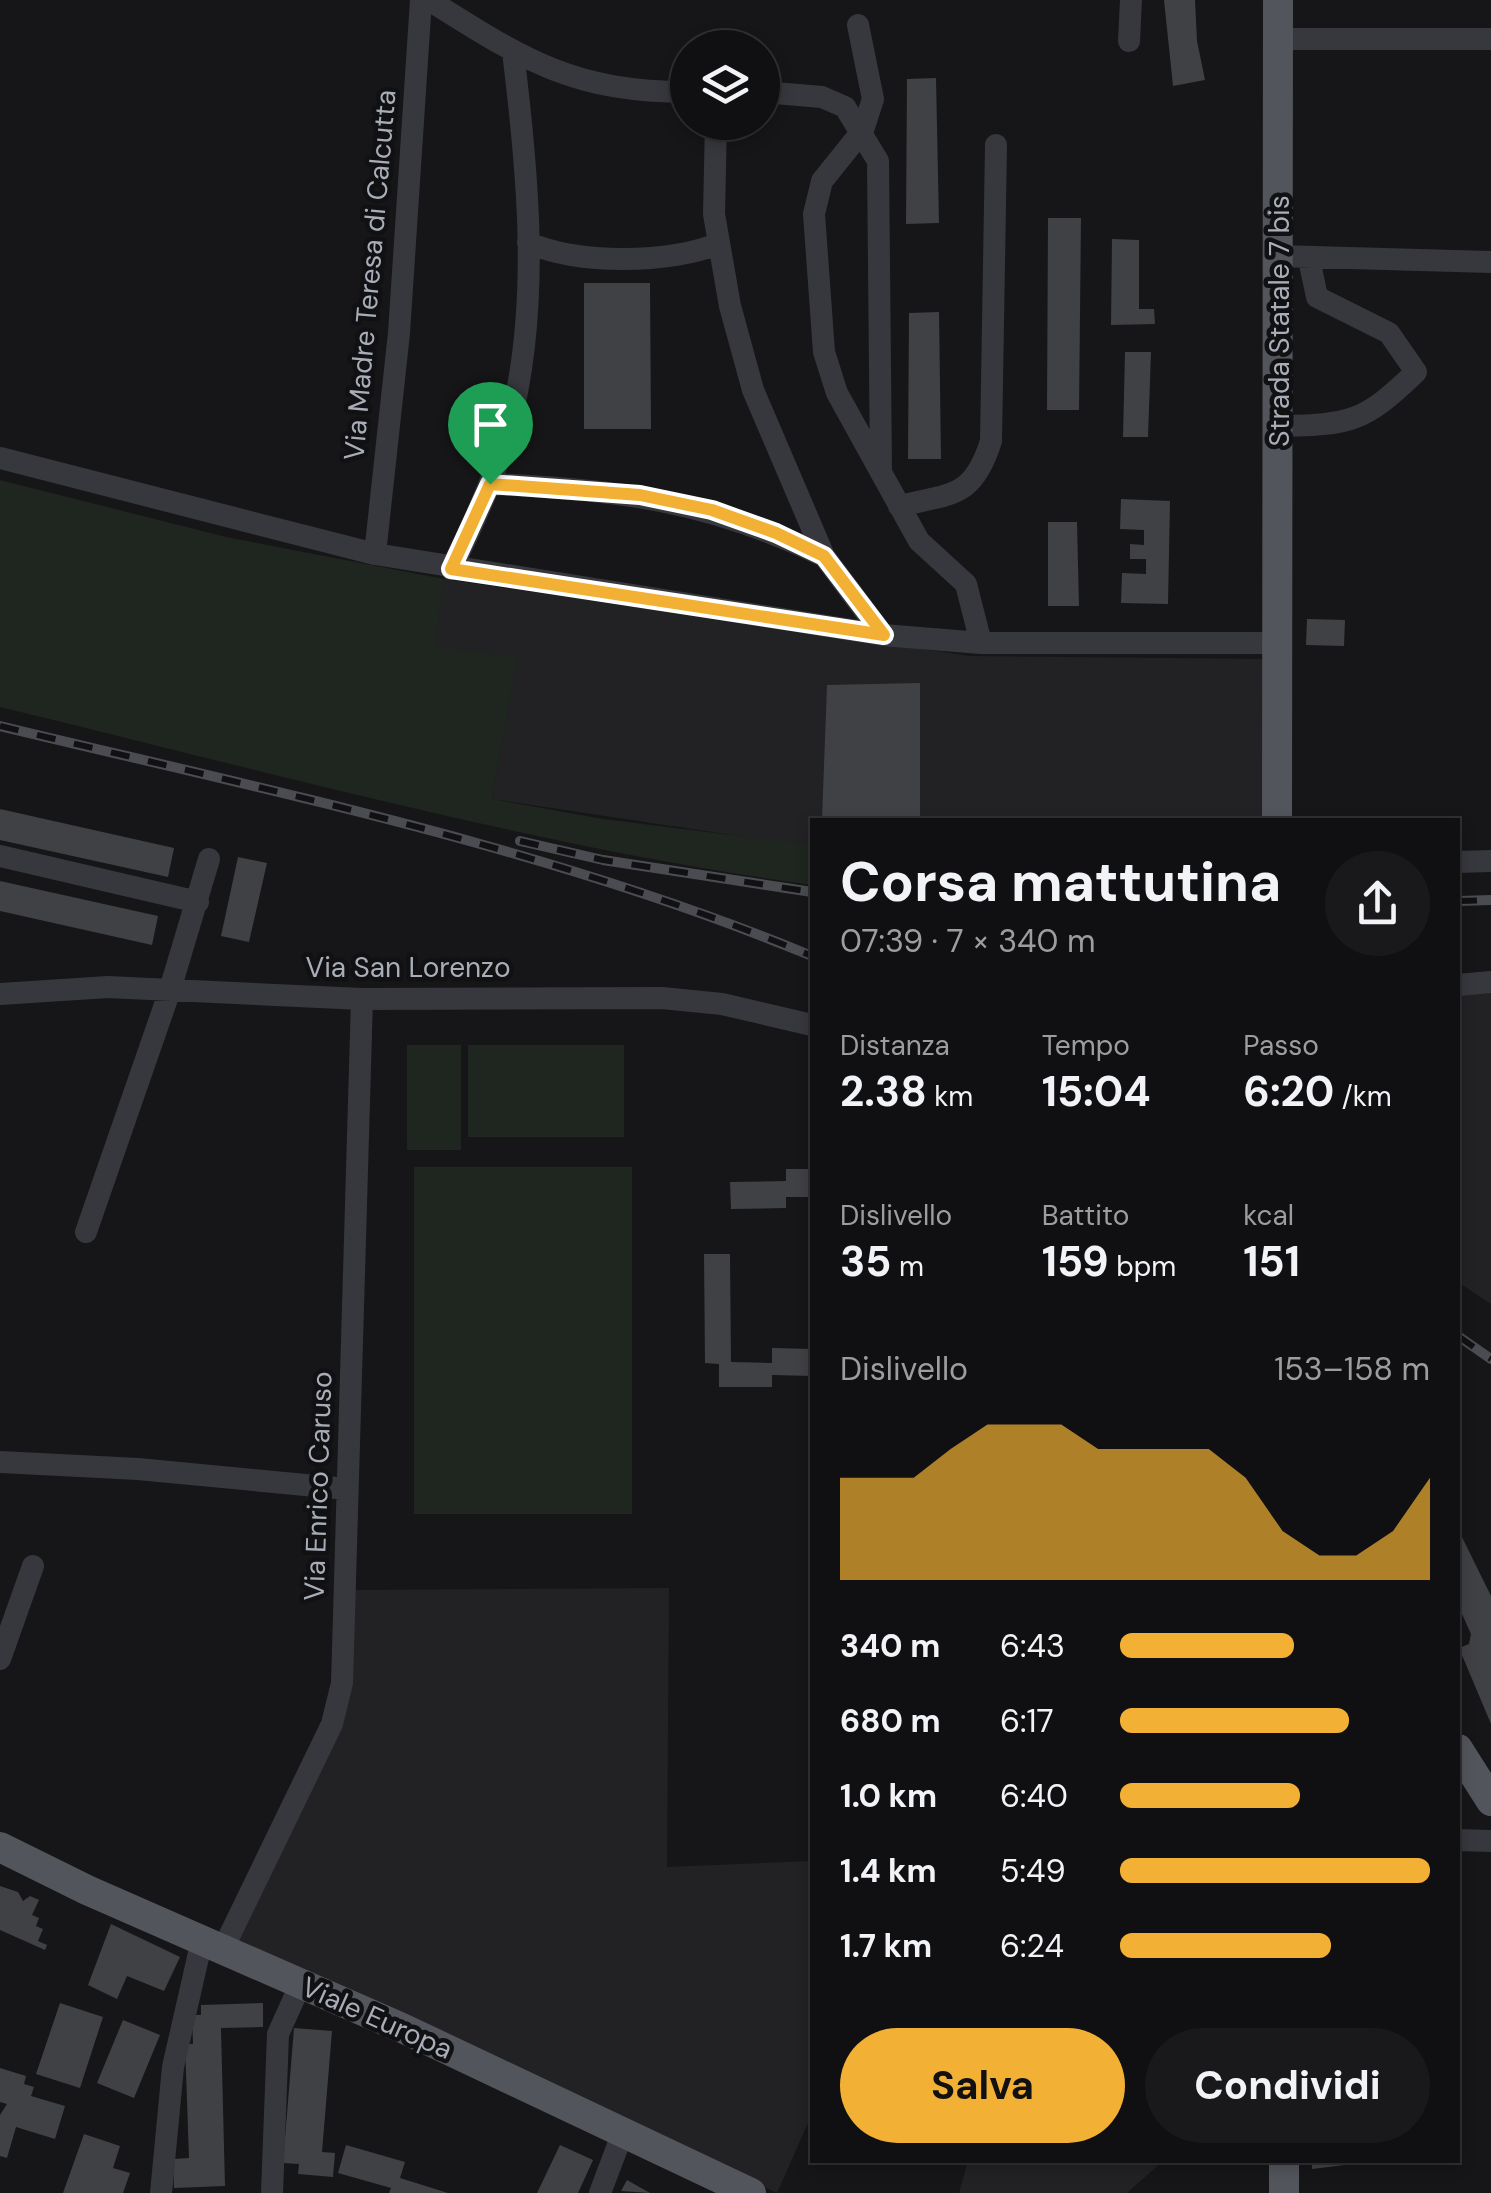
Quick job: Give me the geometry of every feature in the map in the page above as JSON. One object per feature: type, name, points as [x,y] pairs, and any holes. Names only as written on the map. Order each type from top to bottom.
[{"type":"main road","name":"Strada Statale 7 bis","points":[[1276,818],[1280,643],[1278,0]]},
{"type":"main road","points":[[1460,1751],[1491,1801]]},
{"type":"main road","name":"Viale Europa","points":[[0,1847],[751,2193]]},
{"type":"main road","points":[[1284,2163],[1284,2193]]},
{"type":"street","points":[[425,0],[538,66],[604,87],[670,91]]},
{"type":"street","name":"Via Madre Teresa di Calcutta","points":[[375,554],[399,333],[425,0]]},
{"type":"street","points":[[1129,41],[1131,0]]},
{"type":"street","points":[[858,26],[873,100],[863,130],[822,181],[814,214],[824,352],[837,393],[919,541],[966,584],[981,643]]},
{"type":"street","points":[[1279,39],[1491,39]]},
{"type":"street","points":[[451,569],[490,484],[510,424],[522,336],[528,242],[525,150],[513,52]]},
{"type":"street","points":[[780,94],[822,97],[845,107],[863,130],[878,160],[881,474]]},
{"type":"street","points":[[716,140],[714,214],[730,306],[753,390],[824,556],[884,635]]},
{"type":"street","points":[[900,506],[958,492],[981,474],[991,441],[996,146]]},
{"type":"street","points":[[528,242],[544,250],[627,257],[682,256],[719,243]]},
{"type":"street","points":[[1278,256],[1491,262]]},
{"type":"street","points":[[1279,426],[1329,426],[1376,410],[1416,372],[1389,334],[1318,297],[1311,282],[1310,259]]},
{"type":"street","points":[[0,458],[375,554],[884,635],[981,643],[1280,643]]},
{"type":"street","points":[[490,484],[569,487],[658,498],[712,510],[824,556]]},
{"type":"street","points":[[0,856],[198,902]]},
{"type":"street","points":[[86,1232],[169,993],[209,859]]},
{"type":"street","points":[[1460,862],[1491,861]]},
{"type":"street","points":[[1460,985],[1491,982]]},
{"type":"street","name":"Via San Lorenzo","points":[[0,994],[108,987],[169,993],[362,999],[692,999],[810,1025]]},
{"type":"street","name":"Via Enrico Caruso","points":[[161,2193],[172,2067],[212,1945],[332,1724],[342,1683],[362,999]]},
{"type":"street","points":[[0,1462],[138,1469],[348,1490]]},
{"type":"street","points":[[0,1659],[33,1566]]},
{"type":"street","points":[[1460,1840],[1491,1841]]},
{"type":"street","points":[[271,2193],[278,2034],[301,1983]]},
{"type":"street","points":[[600,2193],[623,2132]]},
{"type":"shaded area","points":[[0,480],[226,537],[444,579],[435,646],[517,657],[492,799],[603,819],[810,845],[810,885],[506,829],[0,707]]},
{"type":"shaded area","points":[[444,579],[970,656],[1270,659],[1267,818],[810,818],[810,847],[492,799],[516,658],[434,646]]},
{"type":"shaded area","points":[[1491,987],[1491,1304],[1460,1283],[1460,990]]},
{"type":"shaded area","points":[[407,1045],[461,1045],[461,1150],[407,1150]]},
{"type":"shaded area","points":[[468,1045],[624,1045],[624,1137],[468,1137]]},
{"type":"shaded area","points":[[414,1167],[632,1167],[632,1514],[414,1514]]},
{"type":"shaded area","points":[[669,1588],[667,1867],[810,1861],[810,2119],[777,2193],[563,2090],[236,1946],[341,1729],[352,1590]]},
{"type":"shaded area","points":[[967,2163],[1161,2163],[1127,2193],[959,2193]]},
{"type":"building","points":[[1164,0],[1195,0],[1197,41],[1205,80],[1173,86]]},
{"type":"building","points":[[936,78],[939,223],[906,224],[907,79]]},
{"type":"building","points":[[1048,218],[1081,218],[1079,410],[1047,410]]},
{"type":"building","points":[[1112,239],[1139,240],[1139,309],[1154,309],[1155,324],[1111,325]]},
{"type":"building","points":[[584,283],[650,283],[651,429],[584,429]]},
{"type":"building","points":[[939,312],[941,459],[908,459],[909,313]]},
{"type":"building","points":[[1125,352],[1151,352],[1148,437],[1123,437]]},
{"type":"building","points":[[1121,499],[1170,501],[1168,604],[1121,603],[1122,573],[1146,574],[1146,559],[1130,559],[1130,544],[1144,545],[1144,530],[1120,529]]},
{"type":"building","points":[[1048,522],[1077,522],[1079,606],[1048,606]]},
{"type":"building","points":[[1307,619],[1345,620],[1344,646],[1306,645]]},
{"type":"building","points":[[920,683],[920,818],[822,818],[827,685]]},
{"type":"building","points":[[0,809],[174,848],[168,877],[0,840]]},
{"type":"building","points":[[238,857],[267,863],[249,942],[221,936]]},
{"type":"building","points":[[0,881],[158,916],[152,945],[0,911]]},
{"type":"building","points":[[786,1169],[810,1169],[810,1197],[786,1197],[786,1208],[731,1209],[730,1182],[786,1181]]},
{"type":"building","points":[[704,1254],[730,1254],[731,1362],[772,1363],[772,1348],[810,1349],[810,1376],[772,1375],[772,1387],[719,1387],[719,1364],[705,1363]]},
{"type":"building","points":[[1460,1533],[1491,1596],[1491,1724],[1460,1650],[1469,1644],[1471,1634],[1462,1614]]},
{"type":"building","points":[[0,1886],[18,1892],[23,1901],[30,1896],[39,1900],[32,1915],[39,1918],[36,1926],[43,1929],[38,1941],[47,1945],[45,1950],[0,1930]]},
{"type":"building","points":[[111,1924],[180,1957],[164,1991],[127,1976],[117,1999],[88,1985]]},
{"type":"building","points":[[60,2003],[103,2017],[80,2088],[36,2074]]},
{"type":"building","points":[[263,2003],[263,2027],[221,2028],[225,2186],[174,2188],[173,2159],[189,2158],[185,2044],[193,2044],[192,2015],[201,2015],[201,2005]]},
{"type":"building","points":[[123,2020],[160,2035],[134,2098],[97,2083]]},
{"type":"building","points":[[294,2028],[332,2031],[322,2152],[335,2153],[333,2177],[298,2174],[299,2164],[283,2163]]},
{"type":"building","points":[[0,2068],[26,2076],[24,2084],[34,2087],[31,2096],[65,2106],[55,2139],[16,2127],[7,2158],[0,2156],[0,2115],[7,2104],[0,2102]]},
{"type":"building","points":[[84,2134],[120,2146],[113,2168],[130,2173],[123,2193],[63,2193]]},
{"type":"building","points":[[346,2145],[405,2162],[400,2178],[448,2193],[389,2193],[391,2188],[338,2173]]},
{"type":"building","points":[[560,2145],[593,2160],[578,2193],[537,2193]]},
{"type":"building","points":[[1312,2163],[1345,2163],[1345,2165],[1312,2169]]},
{"type":"building","points":[[627,2180],[650,2193],[621,2191]]},
{"type":"railway","points":[[0,726],[309,799],[513,853],[713,918],[810,955]]},
{"type":"railway","points":[[520,841],[603,860],[810,892]]},
{"type":"railway","points":[[1460,901],[1491,900]]},
{"type":"railway","points":[[1460,1337],[1491,1359]]},
{"type":"route","points":[[490,484],[640,495],[712,510],[776,533],[824,556],[884,635],[451,569],[490,484]]}]
